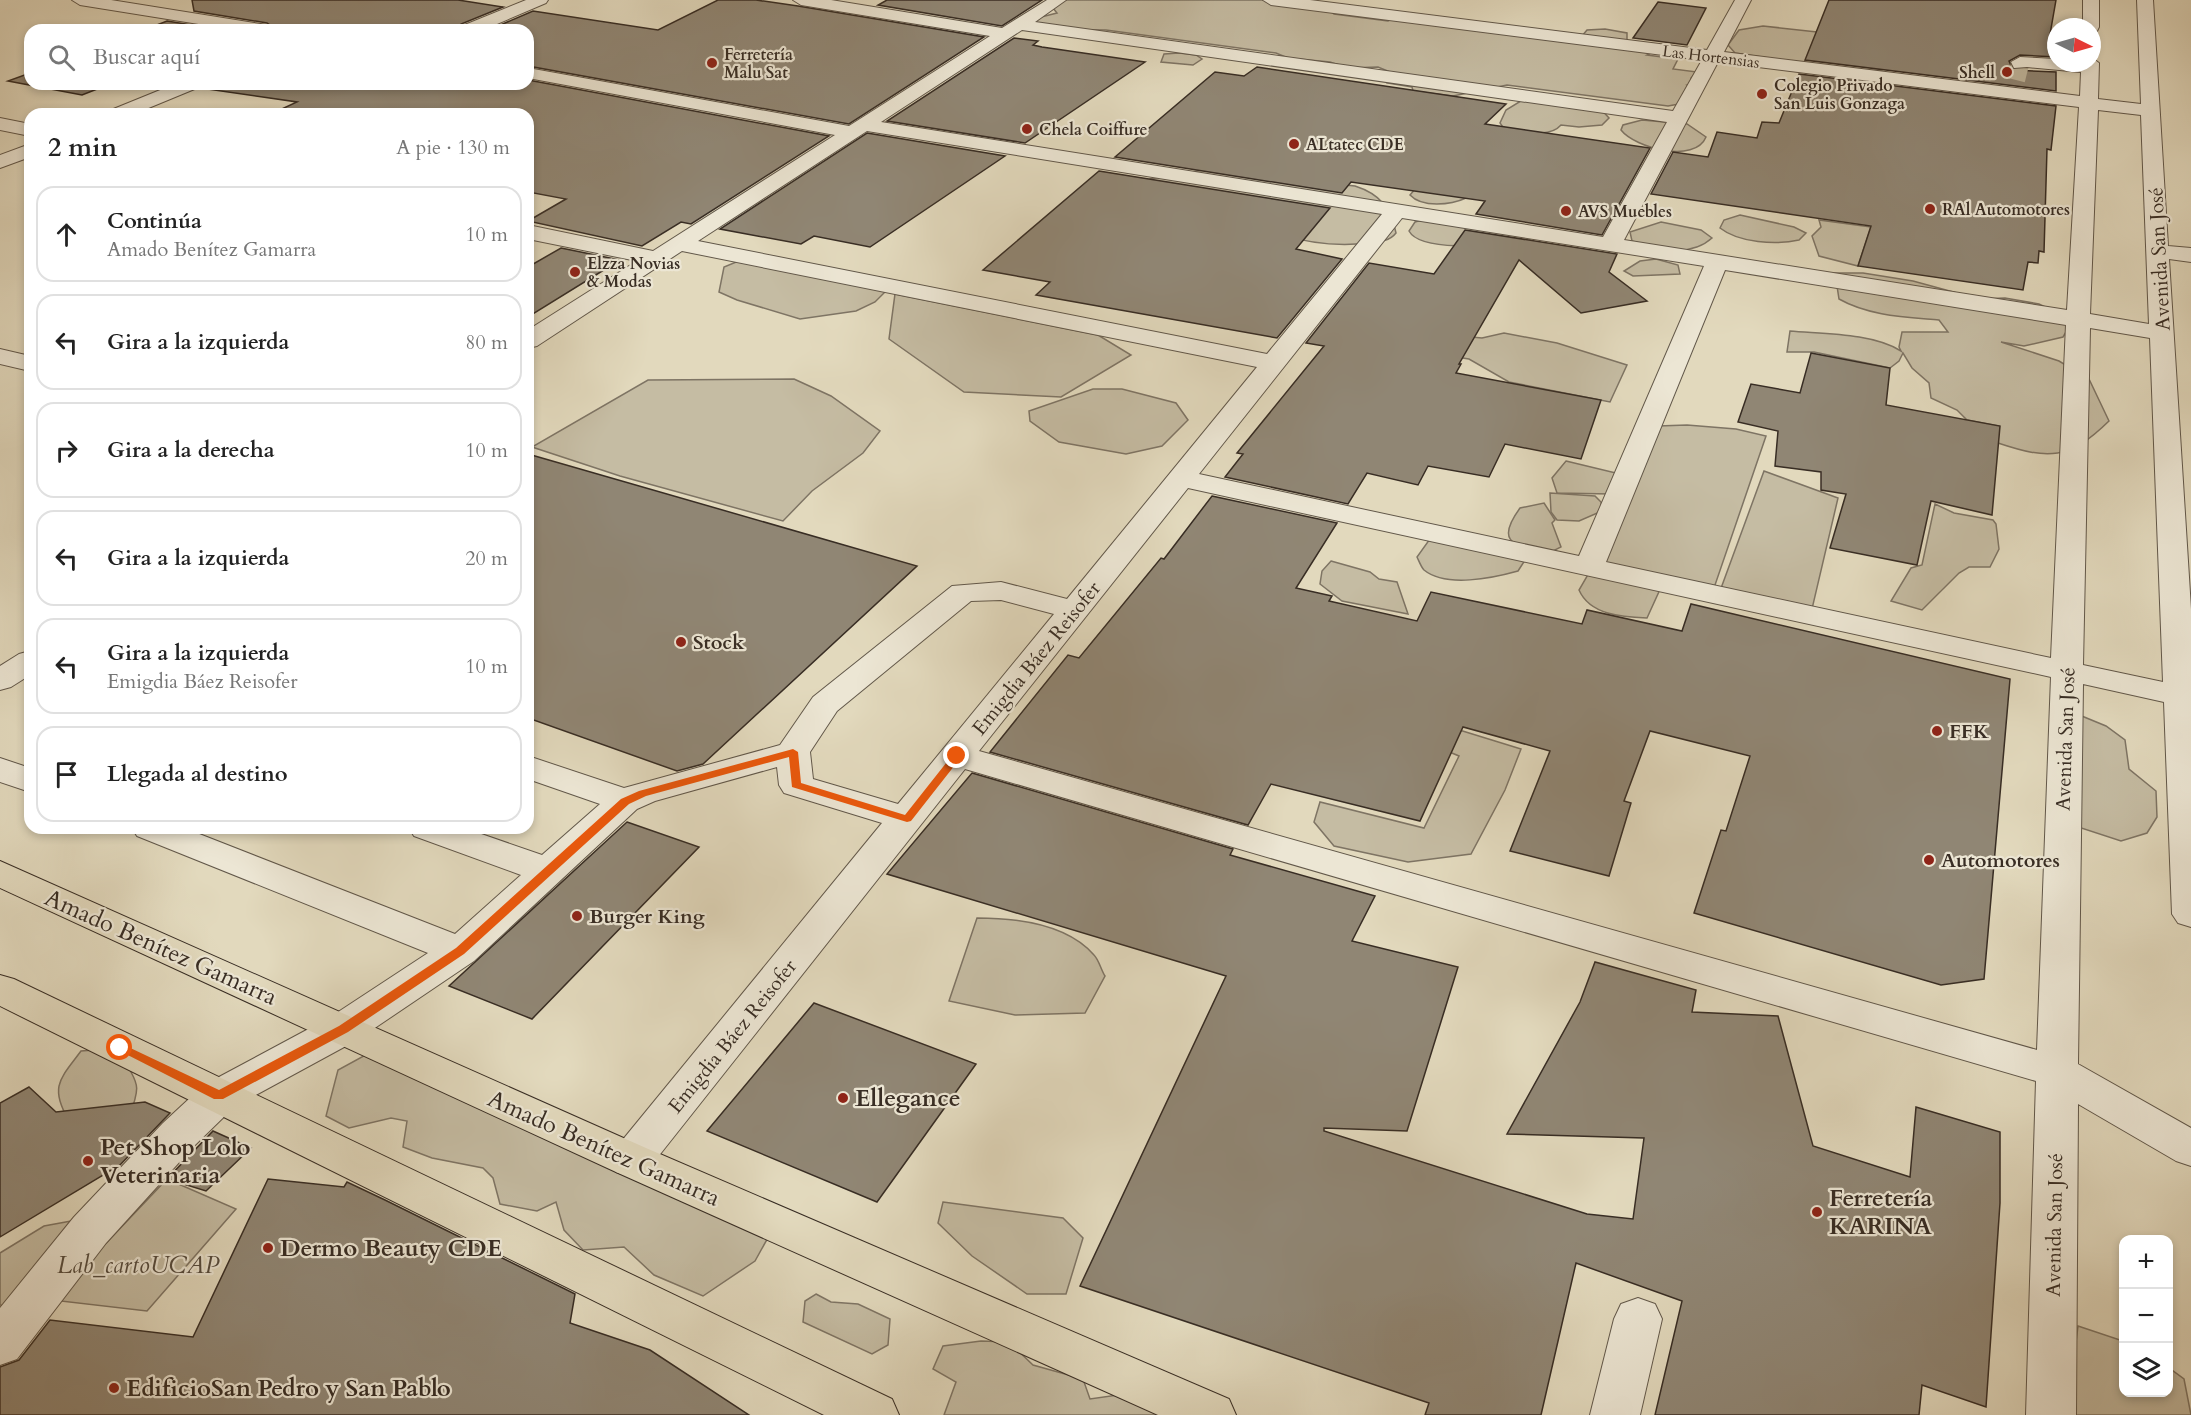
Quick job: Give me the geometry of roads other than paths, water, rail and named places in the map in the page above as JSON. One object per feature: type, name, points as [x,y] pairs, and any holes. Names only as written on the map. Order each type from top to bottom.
[{"type":"main road","name":"Amado Benítez Gamarra","points":[[0,873],[632,1160],[1211,1415]]},
{"type":"main road","points":[[0,989],[874,1415]]},
{"type":"street","points":[[80,0],[230,24]]},
{"type":"street","points":[[482,24],[540,0]]},
{"type":"street","points":[[801,0],[1680,118]]},
{"type":"street","points":[[534,337],[1058,0]]},
{"type":"street","name":"Las Hortensias","points":[[1271,0],[1714,56],[2016,79],[2089,103],[2152,111]]},
{"type":"street","points":[[1387,15],[1403,0]]},
{"type":"street","points":[[1610,245],[1743,0]]},
{"type":"street","points":[[2091,0],[2091,18]]},
{"type":"street","name":"Avenida San José","points":[[2145,0],[2163,333],[2181,488],[2181,696],[2191,914]]},
{"type":"street","points":[[2016,79],[2020,62],[2047,63]]},
{"type":"street","name":"Avenida San José","points":[[2051,1415],[2056,1071],[2066,671],[2078,320],[2090,72]]},
{"type":"street","points":[[534,74],[857,129],[1396,211],[2163,333]]},
{"type":"street","points":[[133,108],[176,90]]},
{"type":"street","points":[[0,124],[24,129]]},
{"type":"street","points":[[0,162],[24,152]]},
{"type":"street","name":"Emigdia Báez Reisofer","points":[[632,1160],[1396,211]]},
{"type":"street","points":[[534,233],[656,258]]},
{"type":"street","points":[[679,244],[1274,363]]},
{"type":"street","points":[[2159,250],[2191,255]]},
{"type":"street","points":[[1588,567],[1716,262]]},
{"type":"street","points":[[0,356],[24,362]]},
{"type":"street","points":[[1181,478],[2181,696]]},
{"type":"street","points":[[907,819],[796,785],[793,752],[806,729],[825,704],[963,592],[1001,591],[1075,610]]},
{"type":"street","points":[[0,1344],[90,1230],[178,1135],[219,1096],[343,1029],[460,951],[546,870],[625,801],[643,793],[793,752]]},
{"type":"street","points":[[957,756],[2056,1071],[2191,1149]]},
{"type":"street","points":[[0,769],[24,779]]},
{"type":"street","points":[[534,769],[625,801]]},
{"type":"street","points":[[165,834],[460,951]]},
{"type":"street","points":[[444,834],[546,870]]},
{"type":"street","points":[[1615,1415],[1638,1319]]},
{"type":"tunnel","points":[[2016,80],[2020,64]]},
{"type":"place","name":"Ferretería Malu Sat","points":[[712,63]]},
{"type":"place","name":"Shell","points":[[2007,72]]},
{"type":"place","name":"Colegio Privado San Luis Gonzaga","points":[[1762,94]]},
{"type":"place","name":"Chela Coiffure","points":[[1027,129]]},
{"type":"place","name":"ALtatec CDE","points":[[1294,144]]},
{"type":"place","name":"RAl Automotores","points":[[1930,209]]},
{"type":"place","name":"AVS Muebles","points":[[1566,211]]},
{"type":"place","name":"Elzza Novias & Modas","points":[[575,272]]},
{"type":"place","name":"Stock","points":[[681,642]]},
{"type":"place","name":"FFK","points":[[1937,731]]},
{"type":"place","name":"Automotores","points":[[1929,860]]},
{"type":"place","name":"Burger King","points":[[577,916]]},
{"type":"place","name":"Ellegance","points":[[843,1098]]},
{"type":"place","name":"Pet Shop Lolo Veterinaria","points":[[88,1161]]},
{"type":"place","name":"Ferretería KARINA","points":[[1817,1212]]},
{"type":"place","name":"Dermo Beauty CDE","points":[[268,1248]]},
{"type":"place","name":"EdificioSan Pedro y San Pablo","points":[[114,1388]]},
{"type":"park label","name":"Lab_cartoUCAP","points":[[138,1265]]}]
